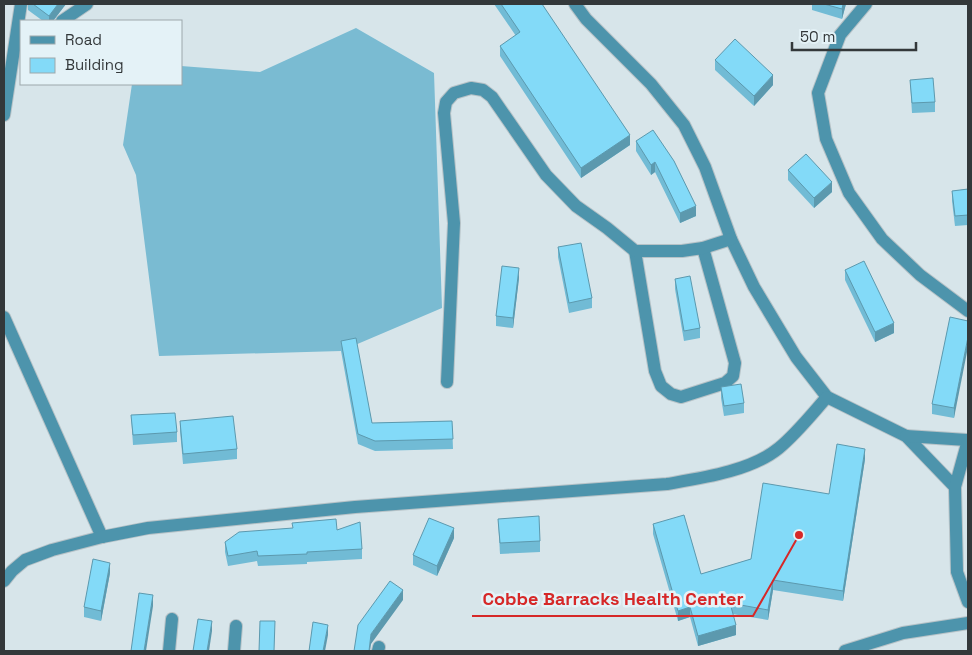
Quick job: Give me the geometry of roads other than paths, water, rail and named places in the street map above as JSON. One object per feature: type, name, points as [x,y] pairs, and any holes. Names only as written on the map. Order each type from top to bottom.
[{"type":"street","points":[[4,115],[17,52],[21,4]]},
{"type":"street","points":[[63,20],[87,4]]},
{"type":"street","points":[[575,4],[586,19],[651,84],[684,125],[705,168],[731,239],[754,287],[796,357],[827,397],[906,436],[956,487]]},
{"type":"street","points":[[866,4],[840,35],[818,93],[826,139],[849,192],[882,239],[920,275],[968,310]]},
{"type":"street","points":[[446,382],[454,223],[444,113],[446,102],[454,93],[471,88],[483,90],[492,98],[546,175],[576,206],[607,228],[635,252],[655,371],[661,386],[671,394],[681,397],[725,383],[733,376],[735,363],[703,248]]},
{"type":"street","points":[[635,252],[682,251],[703,248],[731,239]]},
{"type":"street","points":[[4,316],[102,537]]},
{"type":"street","points":[[4,581],[12,570],[25,560],[52,550],[102,537],[157,527],[355,508],[667,484],[711,476],[753,462],[779,448],[827,397]]},
{"type":"street","points":[[906,436],[968,440],[956,487],[957,572],[968,602]]},
{"type":"street","points":[[169,651],[172,619]]},
{"type":"street","points":[[845,651],[903,633],[968,623]]},
{"type":"street","points":[[234,651],[236,626]]},
{"type":"place","name":"Cobbe Barracks Health Center","points":[[799,535]]}]
